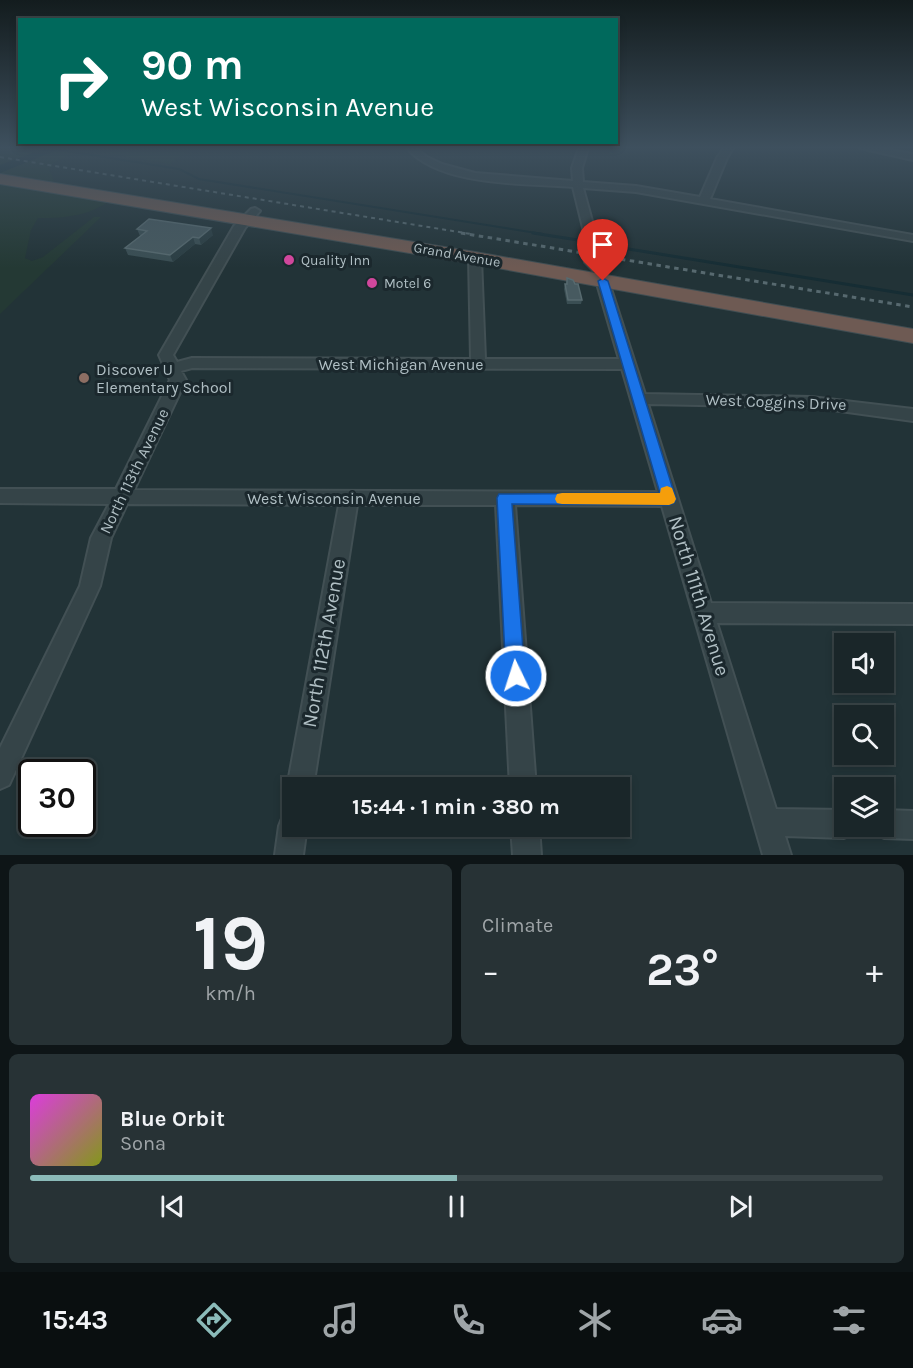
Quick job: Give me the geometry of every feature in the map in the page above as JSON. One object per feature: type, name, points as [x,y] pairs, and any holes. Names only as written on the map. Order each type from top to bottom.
[{"type":"highway","name":"Grand Avenue","points":[[82,188],[601,275],[913,324]]},
{"type":"highway","name":"Grand Avenue","points":[[250,215],[475,258],[601,275],[913,336]]},
{"type":"street","name":"North 111th Avenue","points":[[578,188],[592,240],[587,247],[591,262],[601,275],[629,364],[777,855]]},
{"type":"street","points":[[623,188],[704,200],[812,222],[913,238]]},
{"type":"street","points":[[704,200],[709,188]]},
{"type":"street","name":"North 113th Avenue","points":[[0,776],[90,586],[101,538],[123,497],[178,380],[167,358],[171,345],[250,215]]},
{"type":"street","points":[[475,258],[478,364]]},
{"type":"street","name":"West Michigan Avenue","points":[[173,368],[192,363],[629,364]]},
{"type":"street","name":"West Coggins Drive","points":[[639,399],[780,399],[838,402],[913,415]]},
{"type":"street","name":"West Wisconsin Avenue","points":[[0,496],[669,499]]},
{"type":"street","name":"North 112th Avenue","points":[[302,777],[349,498]]},
{"type":"street","points":[[504,498],[522,777]]},
{"type":"street","points":[[704,613],[913,614]]},
{"type":"street","points":[[767,822],[834,824]]},
{"type":"street","points":[[894,824],[913,825]]},
{"type":"street","points":[[289,855],[291,837]]},
{"type":"street","points":[[526,837],[527,855]]},
{"type":"green space","points":[[0,188],[89,188],[115,197],[79,215],[38,218],[31,230],[25,258],[32,261],[43,257],[94,217],[101,217],[0,314]]},
{"type":"building","points":[[149,219],[211,228],[199,238],[193,237],[170,255],[125,248],[147,231],[137,229]]},
{"type":"building","points":[[567,278],[578,284],[582,300],[568,300],[565,284],[567,284]]},
{"type":"waterway","points":[[255,188],[543,234]]},
{"type":"waterway","points":[[533,233],[578,240]]},
{"type":"waterway","points":[[610,246],[913,295]]},
{"type":"railway","points":[[189,188],[471,234]]},
{"type":"railway","points":[[461,233],[913,307]]},
{"type":"slow traffic","points":[[562,499],[669,499],[667,492]]},
{"type":"place","name":"Quality Inn","points":[[289,260]]},
{"type":"place","name":"Motel 6","points":[[372,283]]},
{"type":"place","name":"Discover U Elementary School","points":[[84,378]]},
{"type":"route","points":[[516,676],[504,498],[669,499],[603,281]]}]
